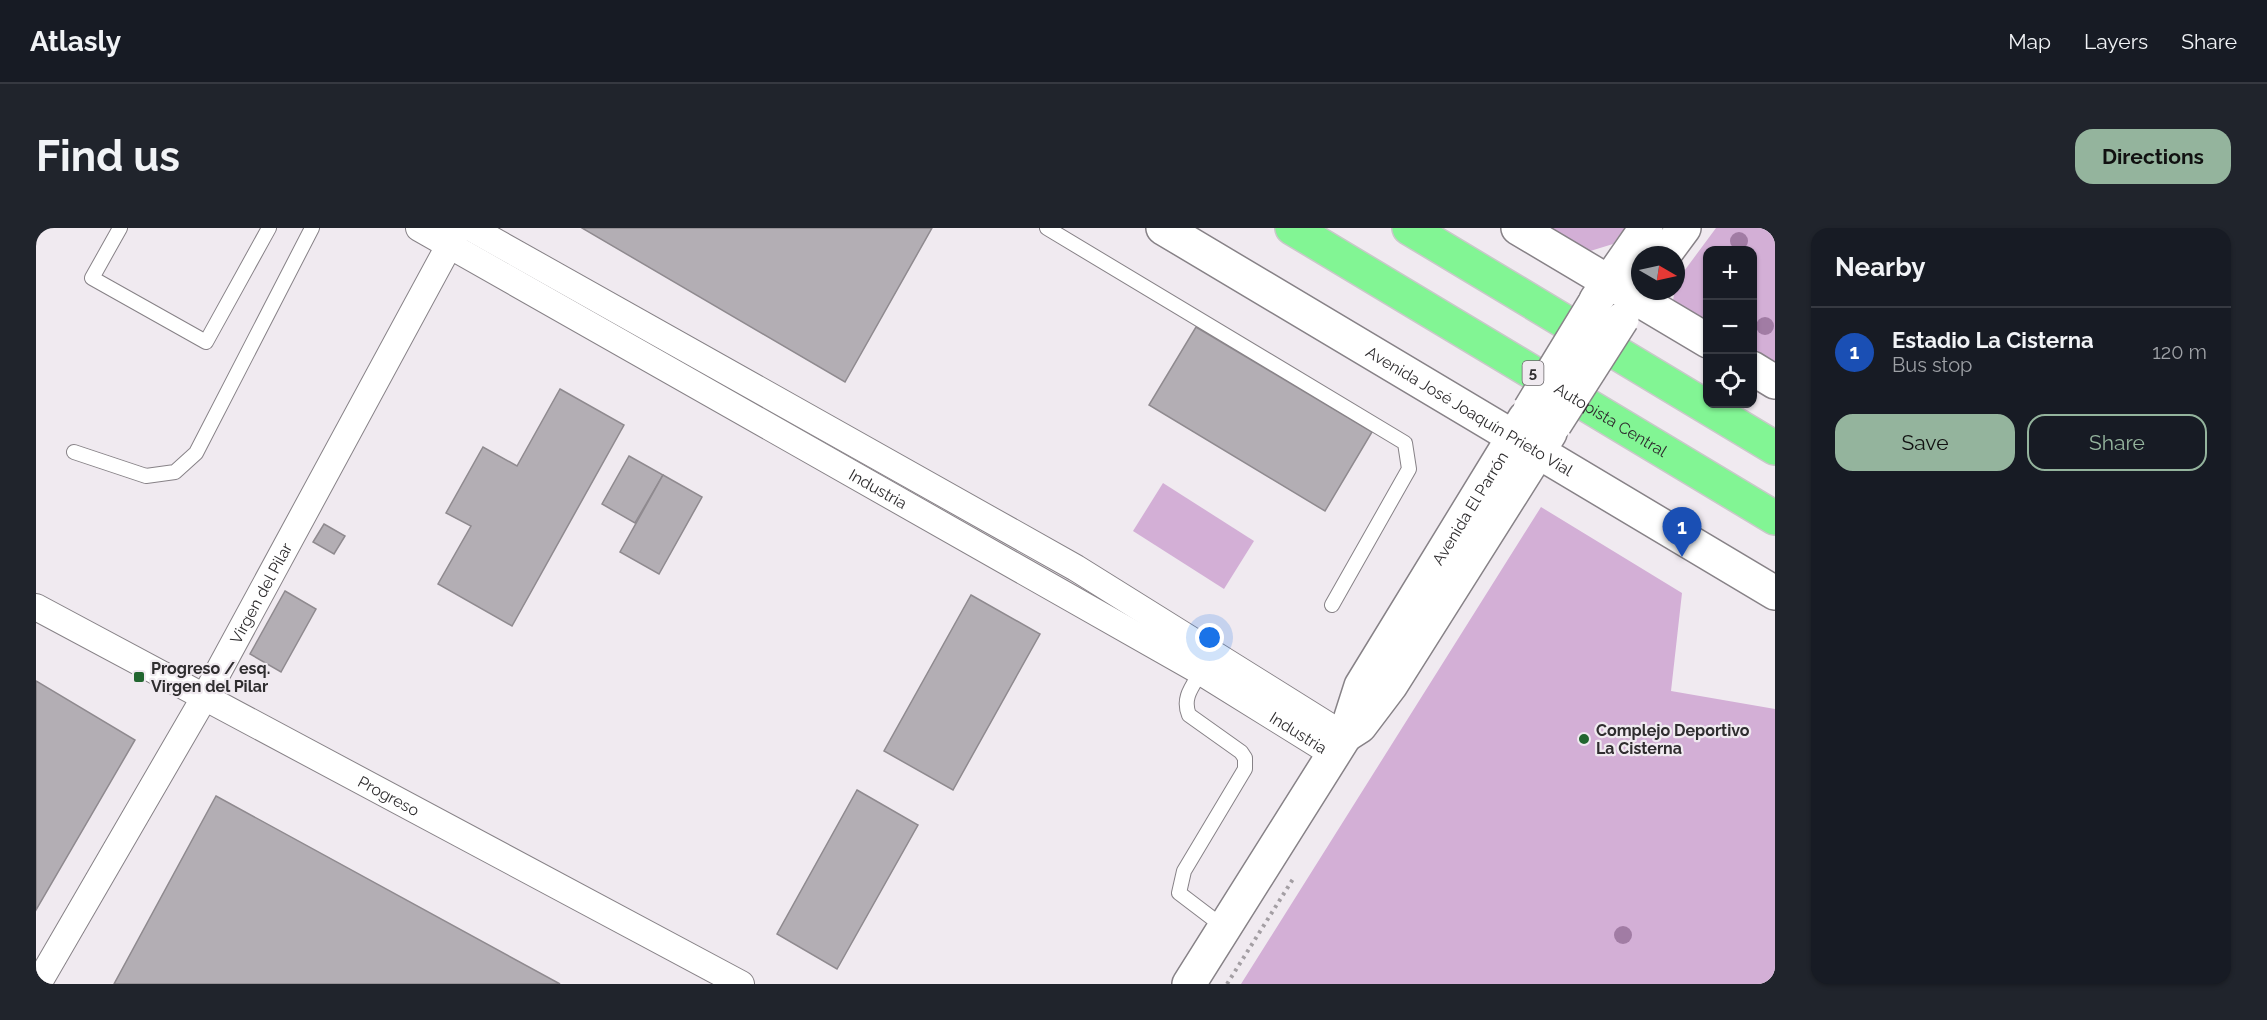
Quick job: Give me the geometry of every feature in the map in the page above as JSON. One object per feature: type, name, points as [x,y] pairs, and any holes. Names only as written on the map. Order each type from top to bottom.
[{"type":"highway","name":"Autopista Central","points":[[1292,228],[1775,518]]},
{"type":"highway","points":[[1409,228],[1775,448]]},
{"type":"main road","name":"Avenida José Joaquín Prieto Vial","points":[[1163,228],[1775,593]]},
{"type":"main road","points":[[1518,228],[1620,298],[1703,339]]},
{"type":"main road","name":"Avenida El Parrón","points":[[1189,984],[1339,745],[1361,686],[1526,444],[1620,298],[1646,228]]},
{"type":"main road","points":[[1671,246],[1684,228]]},
{"type":"main road","points":[[1757,371],[1775,382]]},
{"type":"street","name":"Industria","points":[[419,228],[454,236],[1201,672],[1339,745]]},
{"type":"street","name":"Industria","points":[[471,228],[1076,568],[1339,745]]},
{"type":"street","name":"Virgen del Pilar","points":[[38,984],[204,698],[454,236]]},
{"type":"street","name":"Progreso","points":[[36,608],[741,984]]},
{"type":"lane","points":[[120,228],[92,278],[206,342],[269,228]]},
{"type":"lane","points":[[1047,228],[1406,443],[1409,469],[1332,605]]},
{"type":"lane","points":[[74,452],[146,476],[175,472],[196,453],[309,229]]},
{"type":"lane","points":[[1201,672],[1188,693],[1185,705],[1189,714],[1241,752],[1245,758],[1245,769],[1184,871],[1179,893],[1224,928]]},
{"type":"shaded area","points":[[1549,228],[1625,228],[1613,244],[1587,252]]},
{"type":"shaded area","points":[[1716,228],[1775,228],[1775,368],[1757,357],[1757,246],[1703,246],[1703,326],[1672,307],[1673,300],[1685,300],[1685,270]]},
{"type":"shaded area","points":[[1163,483],[1254,541],[1224,589],[1133,531]]},
{"type":"shaded area","name":"Complejo Deportivo La Cisterna","points":[[1541,507],[1682,593],[1671,691],[1775,709],[1775,984],[1241,984]]},
{"type":"building","points":[[582,228],[932,228],[845,382]]},
{"type":"building","points":[[1196,327],[1372,432],[1325,511],[1149,405]]},
{"type":"building","points":[[560,389],[624,425],[512,626],[438,584],[471,526],[446,513],[483,447],[517,466]]},
{"type":"building","points":[[629,456],[663,475],[635,523],[602,504]]},
{"type":"building","points":[[663,475],[702,497],[659,574],[620,552]]},
{"type":"building","points":[[324,524],[345,536],[334,554],[313,542]]},
{"type":"building","points":[[285,591],[316,609],[281,672],[250,654]]},
{"type":"building","points":[[971,595],[1040,634],[953,790],[884,751]]},
{"type":"building","points":[[36,681],[135,740],[36,910]]},
{"type":"building","points":[[857,790],[918,825],[837,969],[777,934]]},
{"type":"building","points":[[216,796],[560,984],[114,984]]},
{"type":"place","name":"Estadio La Cisterna","points":[[1682,557]]},
{"type":"place","name":"Progreso / esq. Virgen del Pilar","points":[[139,677]]},
{"type":"place","name":"Complejo Deportivo La Cisterna","points":[[1584,739]]}]
